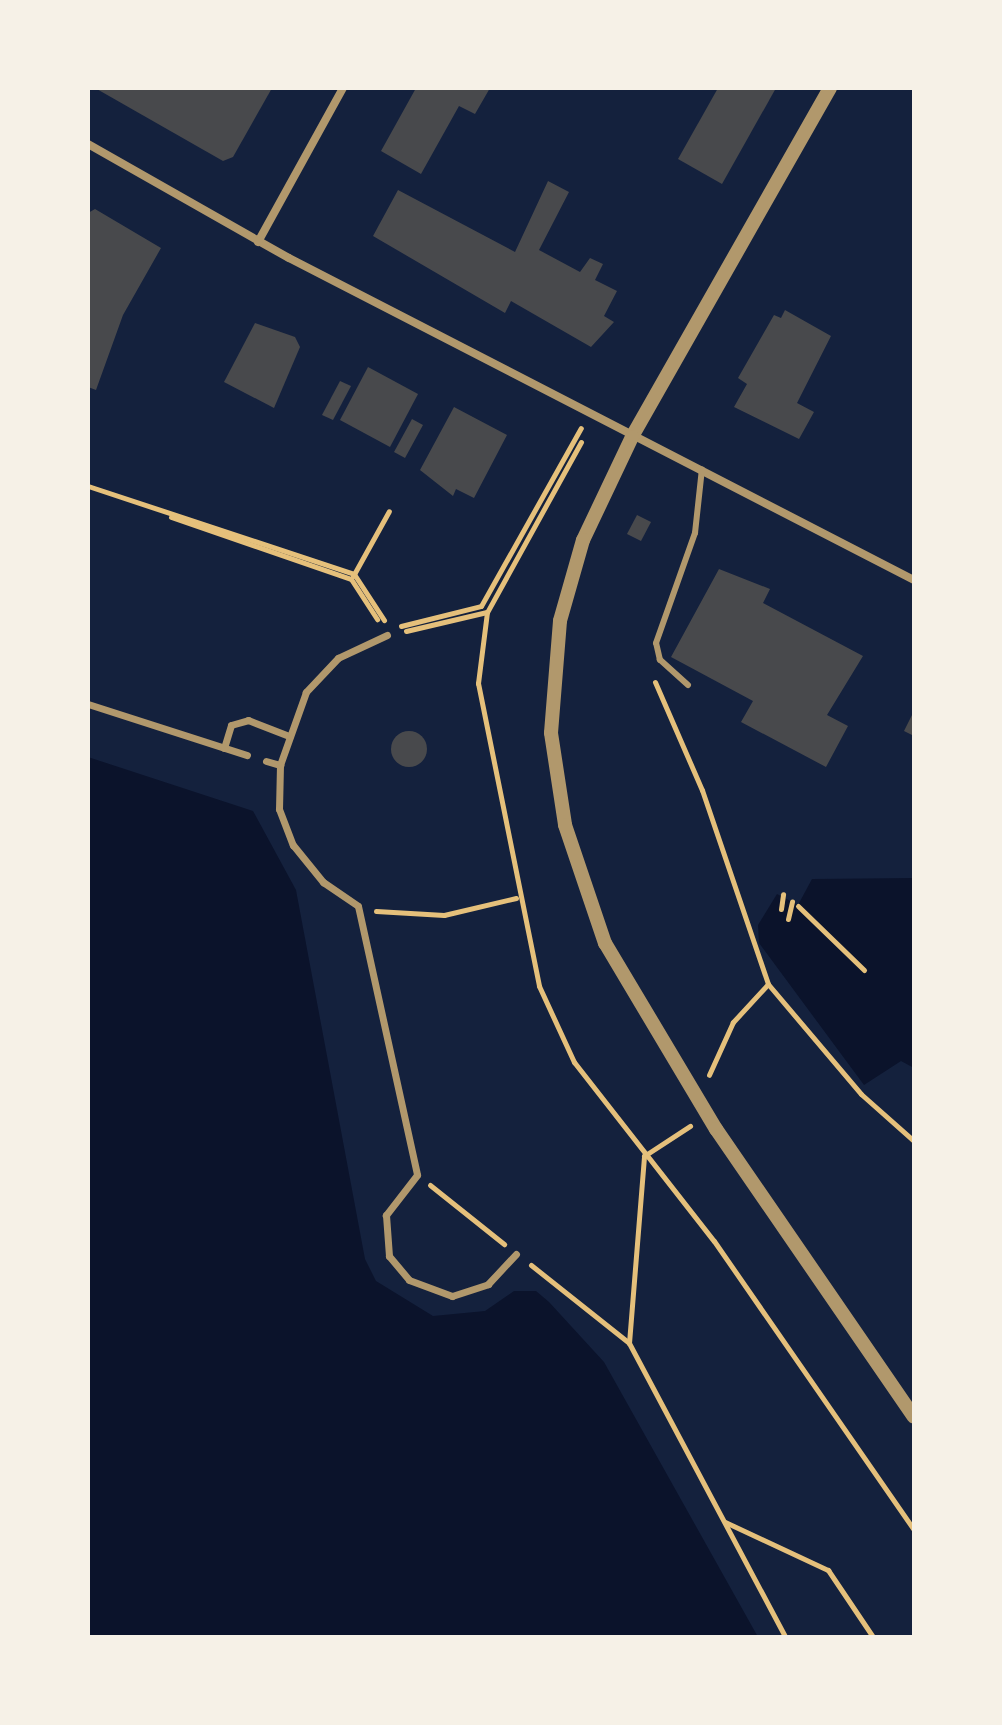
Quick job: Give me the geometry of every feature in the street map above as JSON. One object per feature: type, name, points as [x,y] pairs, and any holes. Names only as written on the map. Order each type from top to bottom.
[{"type":"street","points":[[258,242],[343,88]]},
{"type":"street","points":[[830,88],[632,437],[583,540],[560,621],[551,733],[565,825],[605,943],[701,1104],[914,1417]]},
{"type":"street","points":[[88,144],[258,242],[588,416],[702,469],[914,580]]},
{"type":"street","points":[[387,635],[338,658],[306,692],[280,765],[279,809],[293,845],[323,882],[358,906],[417,1175],[386,1215],[389,1256],[409,1280],[432,1292],[464,1294],[488,1284],[516,1254]]},
{"type":"street","points":[[88,704],[247,755]]},
{"type":"street","points":[[224,748],[231,725],[248,720],[289,736]]},
{"type":"street","points":[[266,761],[280,765]]},
{"type":"lane","points":[[688,685],[660,660],[656,643],[695,533],[702,469]]},
{"type":"path","points":[[88,488],[353,576],[390,628],[481,606],[588,416]]},
{"type":"path","points":[[581,442],[487,612],[478,683],[516,898],[539,986],[574,1062],[644,1156],[714,1241],[914,1530]]},
{"type":"path","points":[[353,576],[389,511]]},
{"type":"path","points":[[353,576],[387,635],[487,612]]},
{"type":"path","points":[[653,677],[702,790],[768,984],[861,1094],[914,1141]]},
{"type":"path","points":[[781,909],[783,894]]},
{"type":"path","points":[[358,906],[398,917],[444,915],[516,898]]},
{"type":"path","points":[[788,919],[795,903],[864,970]]},
{"type":"path","points":[[698,1073],[706,1087],[733,1022],[768,984]]},
{"type":"path","points":[[644,1156],[687,1130],[701,1104]]},
{"type":"path","points":[[629,1343],[644,1156]]},
{"type":"path","points":[[417,1175],[629,1343],[785,1637]]},
{"type":"path","points":[[724,1521],[828,1570],[873,1637]]},
{"type":"water","points":[[88,757],[253,811],[296,890],[365,1259],[376,1281],[433,1316],[485,1311],[514,1291],[536,1291],[549,1302],[604,1362],[758,1637],[88,1637]]},
{"type":"water","points":[[914,878],[914,1068],[901,1061],[864,1085],[759,943],[758,925],[777,894],[798,905],[812,879]]},
{"type":"building","points":[[95,88],[272,88],[233,157],[223,161]]},
{"type":"building","points":[[416,88],[490,88],[475,114],[459,106],[421,174],[381,151]]},
{"type":"building","points":[[718,88],[776,88],[722,184],[678,159]]},
{"type":"building","points":[[548,181],[569,192],[539,250],[580,272],[590,258],[603,264],[595,280],[617,291],[604,316],[614,322],[591,347],[511,301],[505,313],[373,236],[398,190],[515,252]]},
{"type":"building","points":[[95,209],[161,248],[123,315],[96,390],[88,387],[88,213]]},
{"type":"building","points":[[785,310],[831,336],[797,403],[814,412],[799,439],[734,407],[747,384],[738,378],[774,315],[781,318]]},
{"type":"building","points":[[255,323],[295,337],[300,347],[274,408],[224,382]]},
{"type":"building","points":[[368,367],[418,394],[390,447],[340,420]]},
{"type":"building","points":[[340,381],[351,386],[333,420],[322,415]]},
{"type":"building","points":[[454,407],[507,435],[474,498],[456,489],[453,496],[420,470]]},
{"type":"building","points":[[412,419],[423,425],[405,458],[394,452]]},
{"type":"building","points":[[637,515],[651,522],[641,541],[627,534]]},
{"type":"building","points":[[719,569],[770,589],[763,603],[863,656],[827,715],[848,726],[826,767],[741,722],[753,701],[671,657]]},
{"type":"building","points":[[914,711],[914,736],[904,731]]},
{"type":"building","points":[[409,731],[422,736],[427,749],[422,762],[409,767],[396,762],[391,749],[396,736]]}]
